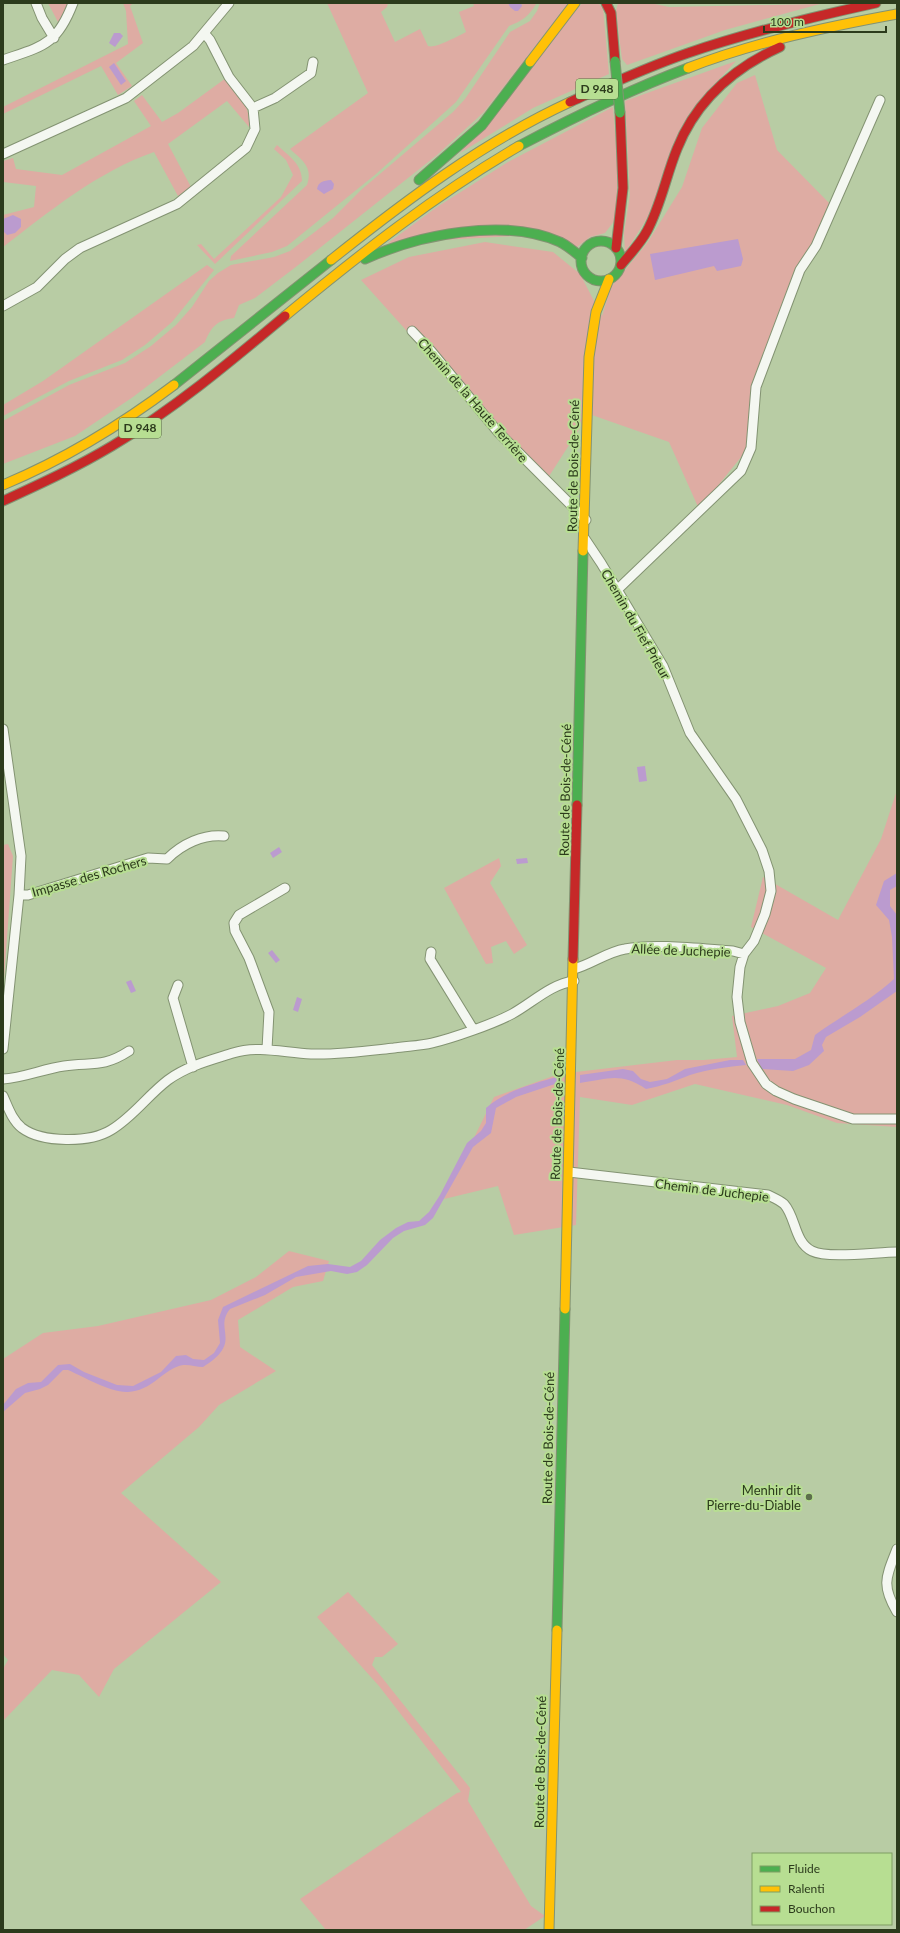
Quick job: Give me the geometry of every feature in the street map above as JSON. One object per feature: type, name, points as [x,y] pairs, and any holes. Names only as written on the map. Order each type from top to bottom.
[{"type":"main road","points":[[350,244],[412,186],[482,126],[576,3]]},
{"type":"main road","points":[[606,3],[611,13]]},
{"type":"main road","points":[[614,3],[611,13],[620,113],[623,173],[620,221],[616,248]]},
{"type":"main road","name":"D 948","points":[[3,485],[53,462],[93,441],[132,416],[204,362],[350,244],[403,204],[480,152],[534,121],[604,86],[686,53],[734,37],[821,14],[876,3]]},
{"type":"main road","name":"D 948","points":[[3,502],[86,462],[143,427],[404,221],[450,188],[508,152],[567,120],[635,89],[730,53],[793,35],[897,14]]},
{"type":"main road","points":[[598,299],[609,279],[614,276],[647,232],[656,212],[681,138],[696,113],[709,96],[735,72],[759,57],[783,46],[830,34],[844,24]]},
{"type":"main road","points":[[601,241],[620,221]]},
{"type":"main road","points":[[343,269],[386,250],[420,239],[509,230],[545,236],[559,242],[582,258]]},
{"type":"main road","points":[[609,279],[594,279],[584,271],[582,258],[583,253],[590,244],[601,241],[612,244],[616,248],[621,259],[621,265]]},
{"type":"main road","points":[[594,279],[598,299]]},
{"type":"main road","name":"Route de Bois-de-Céné","points":[[549,1930],[586,520],[588,369],[590,342],[598,299]]},
{"type":"street","points":[[36,3],[42,18],[54,38]]},
{"type":"street","points":[[3,60],[42,47],[54,38],[66,22],[73,3]]},
{"type":"street","points":[[3,154],[126,98],[184,53],[204,33],[229,3]]},
{"type":"street","points":[[3,306],[37,287],[66,259],[80,248],[176,204],[246,148],[252,139],[255,123],[253,108],[229,77],[213,44],[204,33]]},
{"type":"street","points":[[253,108],[275,98],[311,73],[313,62]]},
{"type":"street","points":[[618,589],[741,471],[751,448],[756,387],[800,270],[816,246],[880,100]]},
{"type":"street","name":"Chemin de la Haute Terrière","points":[[412,331],[431,351],[498,432],[586,520]]},
{"type":"street","name":"Chemin du Fief Prieur","points":[[585,539],[618,589],[663,666],[690,733],[736,799],[762,850],[769,871],[771,891],[765,914],[754,941],[744,954],[740,967],[737,997],[740,1022],[752,1063],[766,1084],[776,1091],[794,1099],[853,1119],[897,1119]]},
{"type":"street","points":[[3,729],[20,848],[19,895],[3,1050]]},
{"type":"street","name":"Impasse des Rochers","points":[[19,895],[28,895],[148,858],[167,859],[178,849],[210,835],[224,836]]},
{"type":"street","points":[[267,1049],[269,1012],[249,958],[235,931],[234,923],[239,915],[285,888]]},
{"type":"street","name":"Allée de Juchepie","points":[[574,969],[604,955],[626,948],[654,947],[697,949],[734,951],[744,954]]},
{"type":"street","points":[[431,952],[430,959],[473,1029]]},
{"type":"street","points":[[3,1096],[16,1122],[30,1132],[39,1136],[62,1139],[89,1138],[109,1132],[135,1112],[168,1080],[193,1067],[234,1053],[267,1049],[312,1054],[351,1053],[431,1044],[512,1014],[547,991],[567,982],[574,981]]},
{"type":"street","points":[[178,985],[173,998],[193,1067]]},
{"type":"street","points":[[3,1079],[65,1066],[100,1064],[115,1060],[129,1051]]},
{"type":"street","name":"Chemin de Juchepie","points":[[569,1172],[768,1195],[778,1199],[785,1206],[802,1242],[811,1250],[823,1255],[897,1252]]},
{"type":"street","points":[[897,1549],[886,1577],[888,1596],[897,1612]]},
{"type":"shaded area","points":[[48,3],[68,3],[56,28],[58,22]]},
{"type":"shaded area","points":[[123,3],[133,3],[130,6],[143,43],[116,63],[132,86],[118,95],[101,66],[3,114],[3,107],[128,44],[126,11]]},
{"type":"shaded area","points":[[327,3],[388,3],[387,7],[381,12],[395,42],[420,29],[428,46],[436,46],[447,42],[466,32],[459,12],[474,6],[473,3],[508,3],[522,6],[521,3],[536,4],[525,18],[509,26],[456,102],[376,174],[287,246],[272,252],[230,261],[231,256],[307,185],[309,179],[308,169],[303,161],[290,149],[368,93]]},
{"type":"shaded area","points":[[508,3],[521,3],[522,6],[518,11],[515,11]]},
{"type":"shaded area","points":[[540,3],[569,3],[484,112],[437,155],[255,298],[239,305],[234,318],[223,320],[215,325],[205,342],[133,397],[75,436],[3,464],[3,421],[69,385],[125,363],[151,346],[176,325],[192,307],[209,281],[218,273],[231,265],[274,257],[290,251],[333,218],[361,190],[453,112],[465,99],[510,32],[530,21],[537,11]]},
{"type":"shaded area","points":[[582,3],[598,3],[603,8],[609,74],[533,108],[460,153]]},
{"type":"shaded area","points":[[618,3],[650,3],[669,7],[820,4],[725,30],[627,65],[622,59],[616,11]]},
{"type":"shaded area","points":[[114,33],[120,33],[123,36],[115,47],[109,43]]},
{"type":"shaded area","points":[[736,61],[702,98],[651,212],[625,253],[624,233],[630,195],[625,101]]},
{"type":"shaded area","points":[[114,63],[126,81],[121,85],[109,67]]},
{"type":"shaded area","points":[[755,75],[777,150],[833,207],[760,365],[746,451],[699,509],[669,442],[589,414],[544,484],[361,280],[409,257],[485,242],[553,252],[580,274],[602,316],[611,287],[648,242],[682,187],[702,128],[737,83]]},
{"type":"shaded area","points":[[226,78],[240,95],[246,106],[249,127],[227,101],[168,144],[191,187],[178,196],[154,152],[133,160],[94,181],[56,206],[3,247],[3,215],[34,207],[36,186],[3,182],[3,161],[13,158],[16,169],[62,175],[151,126],[134,101],[142,95],[162,122],[178,113]]},
{"type":"shaded area","points":[[613,107],[618,175],[615,220],[605,233],[590,237],[577,247],[548,234],[388,243],[437,207],[508,162]]},
{"type":"shaded area","points":[[277,145],[297,165],[300,170],[302,181],[215,264],[197,245],[201,244],[214,259],[281,197],[293,175],[286,160],[274,149]]},
{"type":"shaded area","points":[[331,180],[334,184],[333,189],[324,194],[317,189],[319,184],[322,182]]},
{"type":"shaded area","points":[[13,215],[21,219],[21,227],[15,233],[7,235],[3,231],[3,219]]},
{"type":"shaded area","points":[[738,239],[743,259],[741,266],[717,271],[714,266],[655,280],[650,254]]},
{"type":"shaded area","points":[[207,265],[214,270],[172,322],[145,345],[122,360],[69,381],[3,416],[3,405],[43,381]]},
{"type":"shaded area","points":[[645,766],[647,781],[639,782],[637,767]]},
{"type":"shaded area","points":[[897,790],[897,1127],[837,1123],[787,1105],[695,1084],[632,1105],[580,1097],[576,1225],[514,1235],[498,1186],[444,1199],[494,1097],[559,1074],[677,1060],[704,1060],[737,1057],[732,1016],[778,1006],[810,993],[826,968],[751,927],[763,877],[838,920],[881,839]]},
{"type":"shaded area","points":[[8,844],[13,856],[3,992],[3,845]]},
{"type":"shaded area","points":[[279,847],[282,852],[273,858],[270,853]]},
{"type":"shaded area","points":[[499,858],[501,866],[490,883],[527,945],[514,954],[506,941],[491,947],[493,963],[486,964],[444,888]]},
{"type":"shaded area","points":[[527,858],[528,863],[517,864],[516,859]]},
{"type":"shaded area","points":[[897,873],[897,886],[890,890],[890,906],[897,915],[897,991],[860,1017],[826,1037],[822,1045],[824,1051],[809,1065],[793,1071],[762,1069],[757,1059],[795,1059],[811,1050],[815,1035],[885,987],[894,979],[892,937],[889,920],[876,905],[884,881]]},
{"type":"shaded area","points":[[272,950],[280,960],[276,963],[268,953]]},
{"type":"shaded area","points":[[131,980],[136,991],[131,993],[126,982]]},
{"type":"shaded area","points":[[297,997],[302,999],[298,1012],[293,1010]]},
{"type":"shaded area","points":[[730,1060],[743,1060],[746,1065],[704,1071],[663,1085],[646,1089],[629,1080],[614,1078],[580,1083],[580,1075],[623,1069],[633,1071],[641,1079],[650,1082],[667,1079],[685,1069]]},
{"type":"shaded area","points":[[559,1076],[558,1083],[516,1097],[496,1108],[491,1133],[473,1147],[433,1218],[425,1225],[404,1231],[393,1238],[367,1265],[357,1272],[347,1274],[331,1271],[296,1277],[265,1295],[230,1309],[224,1323],[226,1336],[222,1350],[215,1358],[203,1367],[188,1365],[179,1366],[167,1372],[149,1385],[136,1391],[128,1392],[114,1390],[68,1370],[63,1370],[48,1385],[25,1393],[3,1412],[3,1405],[16,1389],[28,1383],[41,1382],[58,1365],[70,1364],[84,1372],[117,1385],[133,1386],[161,1372],[176,1356],[186,1355],[193,1359],[204,1360],[214,1353],[220,1343],[218,1320],[223,1307],[308,1266],[328,1264],[350,1267],[361,1261],[380,1240],[396,1228],[408,1222],[419,1221],[429,1212],[440,1195],[467,1143],[481,1131],[486,1123],[486,1108],[511,1092]]},
{"type":"shaded area","points":[[289,1251],[329,1261],[323,1281],[293,1287],[238,1320],[240,1347],[276,1371],[219,1405],[199,1427],[121,1493],[221,1582],[114,1669],[99,1697],[79,1675],[52,1670],[3,1721],[3,1669],[8,1660],[3,1654],[3,1359],[43,1333],[98,1326],[211,1300],[256,1277]]},
{"type":"shaded area","points":[[348,1592],[398,1644],[382,1657],[375,1657],[372,1665],[470,1788],[468,1801],[531,1906],[545,1916],[524,1930],[326,1930],[300,1899],[457,1793],[461,1792],[379,1686],[317,1617]]},
{"type":"traffic: fast","points":[[615,61],[620,113]]},
{"type":"traffic: fast","points":[[419,180],[482,125],[530,62]]},
{"type":"traffic: fast","points":[[519,146],[602,104],[644,85],[688,68]]},
{"type":"traffic: fast","points":[[365,259],[386,250],[435,236],[488,230],[513,231],[538,235],[560,242],[569,247],[582,258]]},
{"type":"traffic: fast","points":[[601,241],[609,243],[615,247],[619,253],[621,261],[619,269],[615,275],[609,279],[601,281],[593,279],[587,275],[583,269],[581,261],[583,253],[587,247],[593,243],[601,241]]},
{"type":"traffic: fast","points":[[174,385],[331,260]]},
{"type":"traffic: fast","points":[[577,805],[583,551]]},
{"type":"traffic: fast","points":[[557,1630],[565,1309]]},
{"type":"traffic: slow","points":[[530,62],[575,3]]},
{"type":"traffic: slow","points":[[688,68],[739,50],[791,36],[897,14]]},
{"type":"traffic: slow","points":[[331,260],[387,216],[476,154],[506,135],[570,102]]},
{"type":"traffic: slow","points":[[285,316],[341,270],[399,226],[428,205],[519,146]]},
{"type":"traffic: slow","points":[[583,551],[589,357],[596,312],[609,279]]},
{"type":"traffic: slow","points":[[3,485],[48,464],[92,440],[134,414],[174,385]]},
{"type":"traffic: slow","points":[[565,1309],[573,959]]},
{"type":"traffic: slow","points":[[549,1930],[557,1630]]},
{"type":"traffic: jam","points":[[606,3],[611,13],[615,61]]},
{"type":"traffic: jam","points":[[570,102],[628,76],[711,45],[781,25],[876,3]]},
{"type":"traffic: jam","points":[[621,265],[638,245],[652,221],[677,149],[695,116],[718,88],[732,76],[763,55],[780,47]]},
{"type":"traffic: jam","points":[[616,248],[623,188],[620,113]]},
{"type":"traffic: jam","points":[[3,501],[45,482],[135,432],[201,384],[285,316]]},
{"type":"traffic: jam","points":[[573,959],[577,805]]},
{"type":"place","name":"Menhir dit Pierre-du-Diable","points":[[809,1497]]}]
